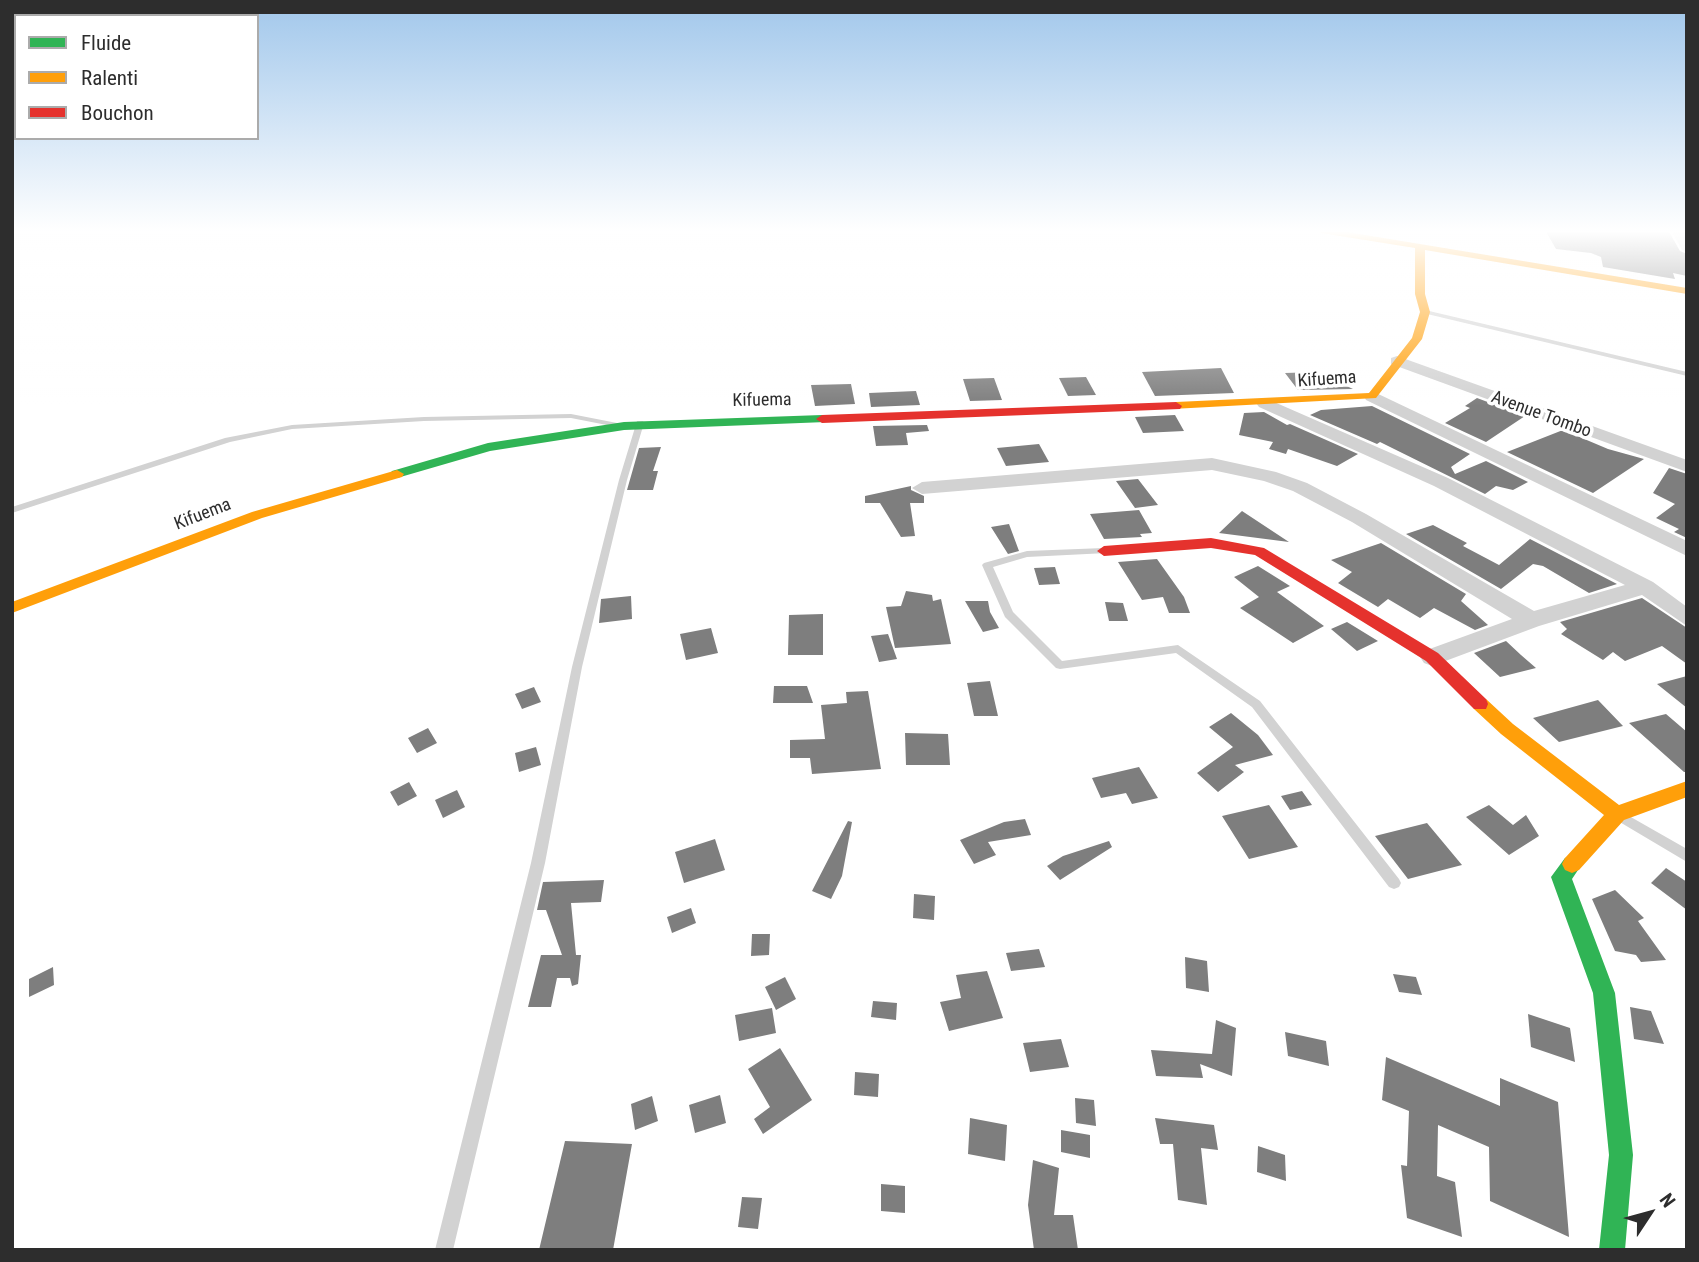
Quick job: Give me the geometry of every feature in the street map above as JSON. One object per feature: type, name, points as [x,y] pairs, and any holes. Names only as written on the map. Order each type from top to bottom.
[{"type":"main road","name":"Kifuema","points":[[12,608],[257,515],[488,447],[640,423],[934,416],[1015,410],[1265,403],[1372,396],[1397,361],[1418,340],[1425,312],[1420,289]]},
{"type":"main road","points":[[1104,551],[1211,543],[1259,551],[1432,657],[1507,729],[1617,814]]},
{"type":"main road","points":[[1612,1250],[1621,1155],[1604,993],[1561,877],[1617,814],[1687,789]]},
{"type":"street","name":"Avenue Tombo","points":[[1397,361],[1687,466]]},
{"type":"street","points":[[1372,396],[1687,550]]},
{"type":"street","points":[[1265,403],[1441,482],[1645,587],[1687,618]]},
{"type":"street","points":[[922,488],[1212,464],[1269,476],[1300,487],[1359,518],[1531,620]]},
{"type":"street","points":[[1432,657],[1531,620],[1645,587]]},
{"type":"lane","points":[[1425,312],[1687,374]]},
{"type":"lane","points":[[12,510],[228,440],[292,427],[424,419],[571,416],[624,426]]},
{"type":"lane","points":[[444,1250],[538,863],[577,667],[623,480],[640,423]]},
{"type":"lane","points":[[1104,551],[1027,554],[987,565],[1009,614],[1060,665],[1178,649],[1256,704],[1394,883]]},
{"type":"lane","points":[[1617,814],[1687,856]]},
{"type":"building","points":[[1221,368],[1234,393],[1155,396],[1142,372]]},
{"type":"building","points":[[1317,372],[1353,389],[1298,390],[1285,373]]},
{"type":"building","points":[[1086,377],[1096,395],[1068,396],[1059,378]]},
{"type":"building","points":[[994,378],[1002,400],[970,401],[963,379]]},
{"type":"building","points":[[851,384],[855,404],[815,406],[811,385]]},
{"type":"building","points":[[916,391],[920,405],[871,407],[869,393]]},
{"type":"building","points":[[1477,398],[1525,416],[1486,442],[1445,423],[1470,408],[1465,406]]},
{"type":"building","points":[[1372,406],[1470,454],[1451,467],[1455,474],[1486,461],[1528,482],[1513,490],[1496,486],[1485,494],[1380,442],[1377,444],[1310,415],[1321,410]]},
{"type":"building","points":[[1264,412],[1287,425],[1358,454],[1337,466],[1288,449],[1286,454],[1269,449],[1273,442],[1239,435],[1244,413]]},
{"type":"building","points":[[1175,415],[1184,431],[1143,433],[1135,417]]},
{"type":"building","points":[[927,425],[929,431],[906,433],[908,445],[876,446],[873,426]]},
{"type":"building","points":[[1563,430],[1608,449],[1644,459],[1593,493],[1507,452]]},
{"type":"building","points":[[1039,444],[1049,462],[1006,466],[997,448]]},
{"type":"building","points":[[661,447],[653,471],[658,471],[653,490],[627,490],[639,448]]},
{"type":"building","points":[[1669,468],[1687,474],[1687,538],[1674,532],[1679,529],[1656,518],[1675,504],[1653,493]]},
{"type":"building","points":[[1138,479],[1158,505],[1135,508],[1116,481]]},
{"type":"building","points":[[911,486],[911,490],[924,496],[924,503],[910,503],[915,536],[901,537],[880,503],[865,503],[865,496]]},
{"type":"building","points":[[1139,510],[1152,533],[1140,534],[1142,537],[1104,539],[1090,514]]},
{"type":"building","points":[[1242,511],[1289,542],[1219,533]]},
{"type":"building","points":[[1009,524],[1019,551],[1008,554],[991,527]]},
{"type":"building","points":[[1433,525],[1467,543],[1463,546],[1499,565],[1530,539],[1617,584],[1589,593],[1543,566],[1533,564],[1501,589],[1406,534]]},
{"type":"building","points":[[1381,543],[1466,594],[1461,601],[1488,625],[1475,630],[1434,608],[1420,618],[1388,599],[1378,607],[1338,583],[1352,572],[1331,560]]},
{"type":"building","points":[[1157,559],[1184,597],[1190,613],[1169,613],[1163,597],[1142,600],[1118,562]]},
{"type":"building","points":[[1258,566],[1290,586],[1277,592],[1324,626],[1293,643],[1240,608],[1259,597],[1234,577]]},
{"type":"building","points":[[1055,567],[1060,584],[1039,585],[1034,568]]},
{"type":"building","points":[[906,591],[932,595],[933,601],[941,599],[951,644],[895,648],[886,607],[901,606]]},
{"type":"building","points":[[631,596],[632,619],[599,623],[601,599]]},
{"type":"building","points":[[1642,598],[1687,628],[1687,664],[1662,646],[1625,661],[1613,652],[1603,660],[1561,634],[1567,629],[1560,622]]},
{"type":"building","points":[[965,601],[988,601],[990,612],[999,628],[983,632]]},
{"type":"building","points":[[1105,602],[1123,603],[1128,621],[1109,621]]},
{"type":"building","points":[[823,614],[823,655],[788,655],[789,615]]},
{"type":"building","points":[[1347,622],[1378,641],[1357,651],[1331,629]]},
{"type":"building","points":[[711,628],[718,653],[686,660],[680,634]]},
{"type":"building","points":[[888,634],[897,659],[879,662],[871,636]]},
{"type":"building","points":[[1506,641],[1536,668],[1500,677],[1474,653]]},
{"type":"building","points":[[1687,676],[1687,708],[1657,684]]},
{"type":"building","points":[[990,681],[998,716],[974,716],[967,683]]},
{"type":"building","points":[[774,686],[807,686],[813,703],[773,703]]},
{"type":"building","points":[[534,687],[541,702],[522,709],[515,694]]},
{"type":"building","points":[[868,691],[881,769],[812,774],[810,758],[790,758],[790,740],[825,739],[821,705],[847,703],[846,692]]},
{"type":"building","points":[[1598,700],[1623,726],[1559,742],[1533,718]]},
{"type":"building","points":[[1231,713],[1258,735],[1273,755],[1235,765],[1244,772],[1218,792],[1197,773],[1233,747],[1209,727]]},
{"type":"building","points":[[1666,714],[1687,732],[1687,772],[1629,723]]},
{"type":"building","points":[[428,728],[437,743],[417,753],[408,738]]},
{"type":"building","points":[[905,733],[948,734],[950,765],[906,765]]},
{"type":"building","points":[[536,747],[541,765],[519,772],[515,753]]},
{"type":"building","points":[[1139,767],[1158,798],[1132,804],[1126,793],[1101,798],[1092,778]]},
{"type":"building","points":[[409,782],[417,796],[398,806],[390,792]]},
{"type":"building","points":[[457,790],[465,807],[443,818],[435,800]]},
{"type":"building","points":[[1302,791],[1312,805],[1290,810],[1281,796]]},
{"type":"building","points":[[1269,805],[1298,847],[1249,859],[1222,816]]},
{"type":"building","points":[[1489,805],[1513,825],[1526,815],[1539,836],[1509,855],[1466,817]]},
{"type":"building","points":[[1025,819],[1031,835],[988,842],[996,855],[974,864],[960,840],[1004,822]]},
{"type":"building","points":[[848,821],[852,822],[842,876],[831,899],[812,891]]},
{"type":"building","points":[[1427,823],[1462,865],[1408,879],[1375,836]]},
{"type":"building","points":[[715,839],[725,870],[684,883],[675,852]]},
{"type":"building","points":[[1109,841],[1112,847],[1060,880],[1047,866],[1063,856]]},
{"type":"building","points":[[1666,868],[1687,882],[1687,910],[1651,883]]},
{"type":"building","points":[[604,880],[601,902],[571,903],[576,955],[581,955],[578,984],[572,986],[570,978],[557,978],[551,1007],[528,1007],[541,955],[562,955],[546,910],[537,910],[543,882]]},
{"type":"building","points":[[1615,890],[1644,918],[1638,921],[1666,960],[1641,962],[1636,955],[1615,951],[1592,899]]},
{"type":"building","points":[[914,894],[935,896],[934,920],[913,918]]},
{"type":"building","points":[[691,908],[696,923],[672,933],[667,917]]},
{"type":"building","points":[[752,934],[770,934],[769,955],[751,956]]},
{"type":"building","points":[[1039,949],[1045,967],[1011,971],[1006,953]]},
{"type":"building","points":[[1185,957],[1207,961],[1209,992],[1186,988]]},
{"type":"building","points":[[53,967],[54,985],[29,997],[29,979]]},
{"type":"building","points":[[987,971],[1003,1018],[949,1031],[940,1002],[961,998],[956,975]]},
{"type":"building","points":[[1393,974],[1416,977],[1422,995],[1399,992]]},
{"type":"building","points":[[785,977],[796,999],[776,1010],[765,987]]},
{"type":"building","points":[[873,1001],[897,1003],[896,1020],[871,1017]]},
{"type":"building","points":[[1630,1007],[1651,1011],[1664,1044],[1634,1039]]},
{"type":"building","points":[[772,1008],[776,1033],[739,1041],[735,1015]]},
{"type":"building","points":[[1528,1014],[1570,1028],[1575,1062],[1531,1047]]},
{"type":"building","points":[[1216,1020],[1236,1028],[1232,1076],[1200,1064],[1203,1078],[1156,1076],[1151,1050],[1212,1054]]},
{"type":"building","points":[[1285,1032],[1326,1041],[1329,1066],[1288,1056]]},
{"type":"building","points":[[1061,1039],[1069,1067],[1030,1072],[1023,1043]]},
{"type":"building","points":[[780,1048],[812,1100],[763,1134],[754,1119],[770,1107],[748,1069]]},
{"type":"building","points":[[1386,1057],[1500,1106],[1500,1078],[1558,1102],[1569,1237],[1490,1201],[1489,1147],[1438,1125],[1437,1176],[1455,1182],[1462,1237],[1407,1218],[1401,1165],[1407,1166],[1409,1111],[1382,1100]]},
{"type":"building","points":[[855,1072],[879,1074],[878,1097],[854,1095]]},
{"type":"building","points":[[720,1095],[726,1123],[695,1133],[689,1105]]},
{"type":"building","points":[[652,1096],[658,1121],[635,1130],[631,1104]]},
{"type":"building","points":[[1075,1098],[1094,1100],[1096,1126],[1076,1123]]},
{"type":"building","points":[[970,1118],[1007,1125],[1005,1161],[968,1154]]},
{"type":"building","points":[[1155,1118],[1214,1125],[1218,1150],[1201,1148],[1207,1205],[1178,1200],[1173,1144],[1160,1144]]},
{"type":"building","points":[[1061,1130],[1090,1135],[1090,1158],[1061,1152]]},
{"type":"building","points":[[565,1141],[632,1144],[613,1250],[539,1250]]},
{"type":"building","points":[[1258,1146],[1285,1155],[1286,1181],[1257,1172]]},
{"type":"building","points":[[1033,1160],[1059,1168],[1054,1215],[1073,1215],[1078,1250],[1034,1250],[1028,1205]]},
{"type":"building","points":[[881,1184],[905,1186],[905,1213],[881,1211]]},
{"type":"building","points":[[742,1197],[762,1198],[758,1229],[738,1227]]},
{"type":"traffic: fast","points":[[397,474],[488,447],[624,426],[822,419]]},
{"type":"traffic: fast","points":[[1572,864],[1561,877],[1604,993],[1621,1155],[1612,1250]]},
{"type":"traffic: slow","points":[[1176,406],[1372,396],[1417,339],[1425,312],[1420,289]]},
{"type":"traffic: slow","points":[[1674,289],[1687,291]]},
{"type":"traffic: slow","points":[[12,608],[257,515],[397,474]]},
{"type":"traffic: slow","points":[[1480,704],[1507,729],[1617,814]]},
{"type":"traffic: slow","points":[[1572,864],[1617,814],[1687,789]]},
{"type":"traffic: jam","points":[[822,419],[1176,406]]},
{"type":"traffic: jam","points":[[1104,551],[1211,543],[1259,551],[1432,657],[1480,704]]}]
